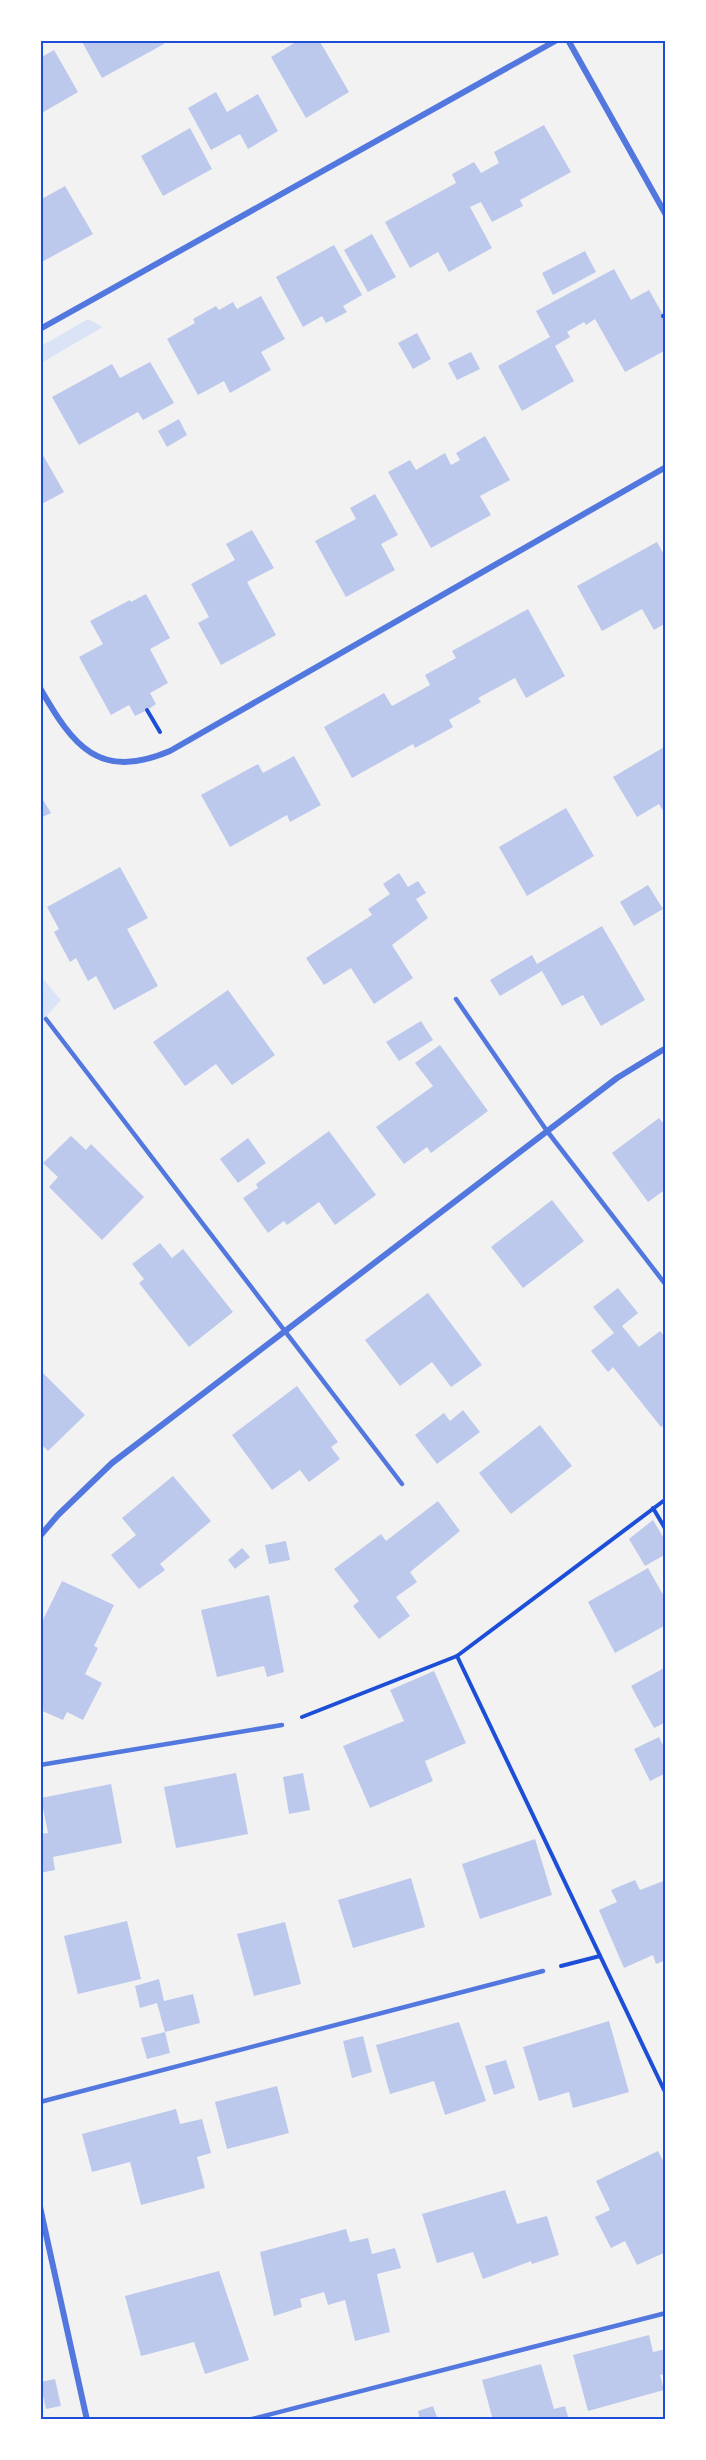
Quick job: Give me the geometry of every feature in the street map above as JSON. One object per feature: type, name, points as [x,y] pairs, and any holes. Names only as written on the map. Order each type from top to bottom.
[{"type":"street","points":[[40,329],[557,40]]},
{"type":"street","points":[[568,40],[666,215]]},
{"type":"street","points":[[40,688],[66,732],[85,749],[108,761],[128,763],[150,759],[170,751],[666,467]]},
{"type":"street","points":[[40,1536],[58,1515],[112,1463],[617,1078],[666,1048]]},
{"type":"street","points":[[40,2207],[87,2420]]},
{"type":"lane","points":[[456,999],[547,1131],[666,1285]]},
{"type":"lane","points":[[46,1019],[402,1484]]},
{"type":"lane","points":[[40,1765],[282,1725]]},
{"type":"lane","points":[[40,2102],[543,1971]]},
{"type":"lane","points":[[248,2420],[666,2313]]},
{"type":"path","points":[[282,1725],[457,1656],[666,1498]]},
{"type":"path","points":[[652,1508],[666,1530]]},
{"type":"path","points":[[457,1656],[666,2094]]},
{"type":"path","points":[[543,1971],[600,1956]]},
{"type":"shaded area","points":[[88,319],[103,327],[41,363],[41,346]]},
{"type":"shaded area","points":[[40,976],[61,1000],[41,1022],[40,1022]]},
{"type":"building","points":[[81,40],[162,40],[164,44],[102,78]]},
{"type":"building","points":[[299,40],[319,40],[349,92],[306,118],[271,57]]},
{"type":"building","points":[[54,50],[78,92],[40,114],[40,58]]},
{"type":"building","points":[[216,92],[227,112],[258,94],[278,131],[248,149],[240,134],[211,150],[188,108]]},
{"type":"building","points":[[544,125],[571,172],[520,200],[523,206],[492,222],[481,202],[470,207],[492,248],[449,272],[438,252],[410,268],[385,222],[456,183],[452,174],[474,162],[481,173],[499,163],[494,152]]},
{"type":"building","points":[[190,128],[212,169],[163,196],[141,156]]},
{"type":"building","points":[[65,186],[93,234],[40,263],[40,200]]},
{"type":"building","points":[[372,234],[396,277],[368,292],[344,250]]},
{"type":"building","points":[[334,245],[362,295],[343,306],[347,312],[326,323],[322,316],[303,327],[276,277]]},
{"type":"building","points":[[585,251],[596,272],[553,295],[542,273]]},
{"type":"building","points":[[614,269],[631,300],[649,290],[666,320],[666,350],[625,372],[595,319],[586,325],[584,322],[567,332],[570,337],[555,346],[574,381],[522,411],[498,366],[550,337],[536,311]]},
{"type":"building","points":[[261,296],[285,339],[261,352],[271,370],[230,393],[224,381],[198,395],[167,339],[195,323],[193,319],[216,306],[219,310],[233,302],[237,309]]},
{"type":"building","points":[[417,333],[431,359],[413,369],[398,343]]},
{"type":"building","points":[[471,352],[480,369],[457,380],[448,363]]},
{"type":"building","points":[[150,362],[174,403],[143,420],[138,412],[79,445],[52,397],[112,364],[120,378]]},
{"type":"building","points":[[179,419],[187,435],[167,447],[158,431]]},
{"type":"building","points":[[485,436],[510,480],[480,496],[491,515],[431,548],[388,472],[410,460],[416,470],[445,453],[451,465],[460,460],[456,453]]},
{"type":"building","points":[[40,450],[64,492],[40,505]]},
{"type":"building","points":[[375,494],[398,535],[381,544],[395,570],[346,597],[315,541],[356,519],[350,508]]},
{"type":"building","points":[[252,530],[274,568],[247,582],[276,635],[221,665],[198,623],[209,617],[191,584],[235,560],[226,544]]},
{"type":"building","points":[[657,542],[666,558],[666,623],[654,630],[642,609],[602,631],[577,586]]},
{"type":"building","points":[[146,594],[170,638],[150,649],[168,683],[150,693],[156,704],[147,710],[135,716],[129,705],[111,715],[79,657],[103,644],[90,621]]},
{"type":"building","points":[[528,609],[565,676],[526,698],[515,678],[478,698],[481,702],[449,720],[453,727],[415,748],[413,744],[352,778],[324,727],[384,693],[392,706],[430,685],[425,675],[456,658],[452,651]]},
{"type":"building","points":[[666,746],[666,816],[659,804],[637,817],[613,777]]},
{"type":"building","points":[[294,756],[321,805],[290,822],[287,815],[230,847],[201,795],[258,764],[263,773]]},
{"type":"building","points":[[40,795],[51,813],[40,818]]},
{"type":"building","points":[[566,808],[594,856],[527,896],[499,847]]},
{"type":"building","points":[[120,867],[148,918],[127,929],[158,986],[114,1010],[96,976],[88,981],[76,958],[70,962],[54,932],[59,929],[47,907]]},
{"type":"building","points":[[399,873],[408,887],[418,881],[426,893],[416,899],[428,918],[392,945],[413,978],[374,1004],[351,968],[324,985],[306,958],[372,915],[368,909],[390,894],[383,884]]},
{"type":"building","points":[[648,885],[663,909],[634,926],[620,902]]},
{"type":"building","points":[[602,926],[645,1000],[601,1026],[583,995],[562,1006],[542,971],[500,996],[490,980],[532,955],[537,964]]},
{"type":"building","points":[[228,990],[275,1055],[232,1085],[216,1064],[185,1086],[153,1042]]},
{"type":"building","points":[[421,1021],[433,1040],[399,1061],[386,1042]]},
{"type":"building","points":[[440,1045],[488,1111],[431,1153],[427,1147],[404,1164],[376,1127],[433,1086],[415,1063]]},
{"type":"building","points":[[659,1118],[666,1126],[666,1189],[648,1202],[612,1153]]},
{"type":"building","points":[[329,1131],[376,1195],[335,1225],[319,1202],[287,1225],[284,1221],[268,1233],[243,1198],[258,1188],[256,1184]]},
{"type":"building","points":[[71,1136],[86,1150],[91,1144],[144,1197],[102,1240],[49,1187],[58,1177],[43,1163]]},
{"type":"building","points":[[248,1138],[266,1163],[238,1183],[220,1159]]},
{"type":"building","points":[[552,1200],[584,1241],[523,1288],[491,1247]]},
{"type":"building","points":[[160,1243],[172,1258],[183,1249],[233,1312],[189,1347],[139,1283],[144,1279],[132,1264]]},
{"type":"building","points":[[618,1288],[638,1313],[622,1326],[639,1347],[660,1331],[666,1338],[666,1424],[661,1427],[613,1367],[608,1372],[591,1351],[614,1333],[593,1307]]},
{"type":"building","points":[[428,1293],[482,1365],[451,1387],[432,1362],[400,1386],[365,1340]]},
{"type":"building","points":[[40,1370],[85,1415],[48,1451],[40,1443]]},
{"type":"building","points":[[297,1386],[338,1442],[331,1447],[340,1459],[309,1482],[300,1470],[272,1490],[232,1435]]},
{"type":"building","points":[[463,1410],[480,1432],[437,1464],[415,1435],[444,1413],[450,1421]]},
{"type":"building","points":[[540,1425],[572,1466],[511,1514],[479,1473]]},
{"type":"building","points":[[173,1476],[211,1521],[160,1564],[165,1570],[139,1589],[111,1555],[136,1535],[122,1518]]},
{"type":"building","points":[[438,1501],[460,1531],[410,1572],[417,1582],[396,1597],[410,1616],[379,1639],[353,1606],[359,1601],[334,1569],[381,1534],[386,1541]]},
{"type":"building","points":[[653,1520],[666,1542],[666,1554],[645,1566],[629,1539]]},
{"type":"building","points":[[286,1541],[290,1560],[269,1564],[265,1545]]},
{"type":"building","points":[[242,1548],[250,1557],[235,1569],[228,1560]]},
{"type":"building","points":[[648,1568],[666,1600],[666,1625],[615,1653],[588,1602]]},
{"type":"building","points":[[62,1581],[114,1605],[94,1646],[98,1648],[85,1674],[102,1683],[83,1720],[67,1712],[63,1720],[40,1710],[40,1626]]},
{"type":"building","points":[[269,1595],[284,1672],[267,1677],[264,1666],[217,1677],[201,1610]]},
{"type":"building","points":[[666,1667],[666,1722],[654,1728],[631,1686]]},
{"type":"building","points":[[434,1671],[466,1743],[425,1761],[433,1781],[370,1808],[343,1746],[404,1721],[390,1690]]},
{"type":"building","points":[[659,1737],[666,1751],[666,1773],[650,1781],[634,1749]]},
{"type":"building","points":[[236,1773],[248,1834],[176,1848],[164,1787]]},
{"type":"building","points":[[303,1773],[310,1810],[289,1814],[283,1777]]},
{"type":"building","points":[[111,1784],[122,1843],[53,1857],[55,1870],[40,1873],[40,1834],[48,1833],[41,1798]]},
{"type":"building","points":[[535,1839],[552,1895],[480,1919],[462,1864]]},
{"type":"building","points":[[411,1878],[425,1927],[353,1948],[338,1900]]},
{"type":"building","points":[[635,1880],[640,1890],[666,1880],[666,1960],[656,1964],[653,1955],[624,1968],[599,1910],[617,1902],[611,1890]]},
{"type":"building","points":[[127,1921],[141,1979],[78,1994],[64,1936]]},
{"type":"building","points":[[285,1922],[301,1984],[254,1996],[237,1934]]},
{"type":"building","points":[[159,1979],[164,2001],[193,1994],[200,2023],[165,2032],[157,2003],[140,2008],[135,1986]]},
{"type":"building","points":[[609,2021],[629,2092],[573,2108],[569,2092],[539,2101],[523,2047]]},
{"type":"building","points":[[459,2022],[486,2101],[445,2115],[434,2081],[390,2094],[376,2045]]},
{"type":"building","points":[[165,2032],[170,2053],[147,2059],[141,2038]]},
{"type":"building","points":[[363,2036],[372,2072],[352,2078],[343,2041]]},
{"type":"building","points":[[506,2060],[515,2088],[494,2095],[485,2066]]},
{"type":"building","points":[[277,2086],[289,2133],[227,2149],[215,2102]]},
{"type":"building","points":[[176,2109],[180,2124],[202,2119],[211,2153],[197,2157],[205,2188],[141,2205],[130,2162],[92,2172],[82,2134]]},
{"type":"building","points":[[658,2151],[666,2166],[666,2252],[637,2265],[625,2241],[611,2248],[595,2217],[610,2210],[596,2181]]},
{"type":"building","points":[[505,2190],[517,2224],[547,2216],[559,2255],[532,2264],[531,2261],[483,2279],[473,2252],[437,2263],[422,2214]]},
{"type":"building","points":[[346,2229],[350,2242],[368,2238],[372,2254],[395,2248],[401,2268],[377,2274],[390,2332],[355,2341],[345,2300],[328,2305],[324,2292],[300,2299],[302,2307],[274,2316],[260,2252]]},
{"type":"building","points":[[219,2271],[249,2360],[205,2374],[194,2342],[141,2356],[125,2296]]},
{"type":"building","points":[[649,2335],[653,2352],[666,2349],[666,2374],[660,2375],[664,2390],[588,2411],[573,2355]]},
{"type":"building","points":[[541,2364],[554,2409],[565,2406],[569,2420],[493,2420],[482,2380]]},
{"type":"building","points":[[55,2379],[61,2406],[46,2409],[40,2382]]},
{"type":"building","points":[[433,2406],[438,2420],[420,2420],[418,2411]]}]
